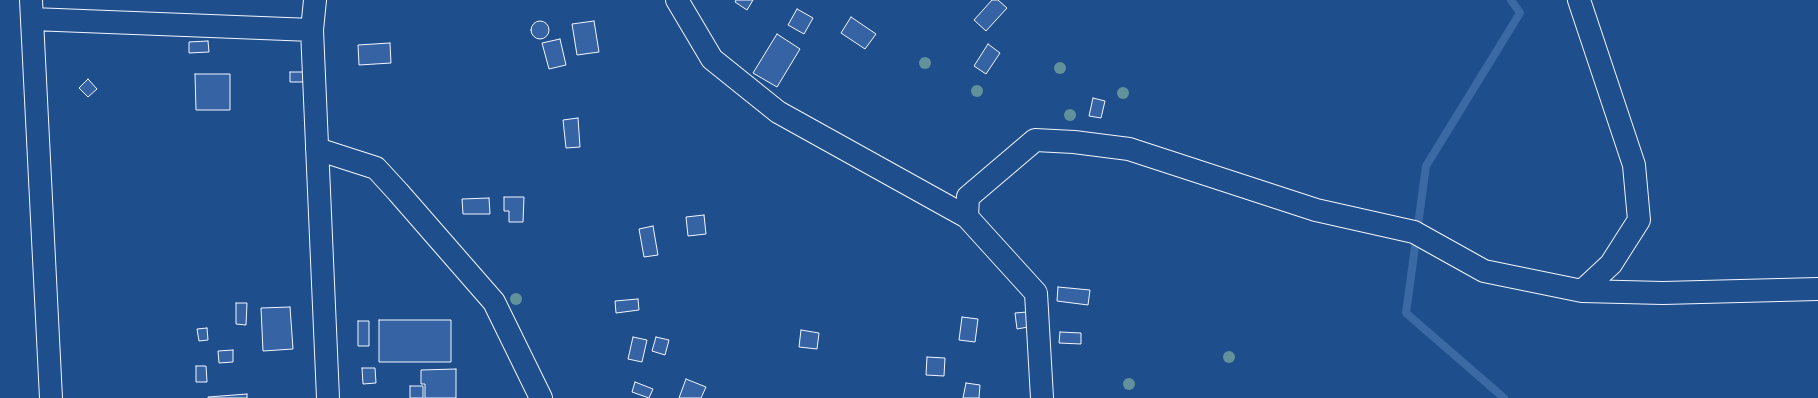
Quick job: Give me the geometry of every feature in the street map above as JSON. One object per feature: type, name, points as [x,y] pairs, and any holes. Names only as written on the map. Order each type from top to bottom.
[{"type":"street","points":[[315,0],[312,30],[328,398]]},
{"type":"street","points":[[677,0],[712,59],[778,112],[966,217],[1036,293],[1042,398]]},
{"type":"street","points":[[1580,0],[1634,165],[1640,220],[1611,264],[1582,291]]},
{"type":"street","points":[[51,398],[32,10],[312,30]]},
{"type":"street","points":[[966,217],[968,197],[1035,140],[1074,142],[1129,149],[1316,210],[1414,232],[1484,271],[1582,291],[1663,293],[1818,289]]},
{"type":"street","points":[[316,149],[376,168],[398,192],[494,302],[541,398]]},
{"type":"building","points":[[736,0],[753,0],[747,10],[735,2]]},
{"type":"building","points":[[992,0],[998,0],[1007,8],[986,31],[974,20]]},
{"type":"building","points":[[797,9],[813,18],[804,34],[788,25]]},
{"type":"building","points":[[851,17],[876,34],[865,49],[841,33]]},
{"type":"building","points":[[540,21],[546,24],[549,30],[546,36],[540,39],[534,36],[531,30],[534,24]]},
{"type":"building","points":[[594,21],[599,52],[577,55],[572,24]]},
{"type":"building","points":[[777,34],[800,49],[777,87],[753,73]]},
{"type":"building","points":[[560,39],[566,65],[549,69],[542,43]]},
{"type":"building","points":[[208,41],[209,52],[189,53],[189,42]]},
{"type":"building","points":[[390,43],[391,63],[359,65],[358,45]]},
{"type":"building","points":[[988,44],[1000,53],[986,74],[974,66]]},
{"type":"building","points":[[290,72],[307,72],[307,82],[290,82]]},
{"type":"building","points":[[195,74],[230,74],[230,110],[196,110]]},
{"type":"building","points":[[88,79],[97,89],[88,97],[79,88]]},
{"type":"building","points":[[1093,98],[1105,101],[1101,118],[1089,116]]},
{"type":"building","points":[[578,118],[580,147],[566,148],[563,120]]},
{"type":"building","points":[[504,197],[524,197],[523,222],[509,222],[509,211],[504,211]]},
{"type":"building","points":[[489,198],[490,214],[463,214],[462,199]]},
{"type":"building","points":[[704,215],[706,234],[688,236],[686,217]]},
{"type":"building","points":[[653,226],[658,255],[644,257],[639,229]]},
{"type":"building","points":[[1058,287],[1090,290],[1088,305],[1057,301]]},
{"type":"building","points":[[638,299],[639,310],[616,313],[615,301]]},
{"type":"building","points":[[236,303],[247,303],[246,325],[236,324]]},
{"type":"building","points":[[290,307],[293,349],[263,351],[261,308]]},
{"type":"building","points":[[1027,312],[1028,327],[1017,329],[1015,313]]},
{"type":"building","points":[[962,317],[978,319],[975,342],[959,340]]},
{"type":"building","points":[[379,320],[451,320],[451,362],[379,362]]},
{"type":"building","points":[[358,321],[369,321],[369,346],[358,346]]},
{"type":"building","points":[[207,328],[208,340],[199,341],[197,329]]},
{"type":"building","points":[[801,330],[819,333],[817,349],[799,347]]},
{"type":"building","points":[[1060,332],[1081,333],[1081,344],[1059,343]]},
{"type":"building","points":[[633,337],[647,340],[642,362],[628,359]]},
{"type":"building","points":[[656,337],[669,340],[665,355],[652,351]]},
{"type":"building","points":[[233,350],[233,362],[219,363],[218,351]]},
{"type":"building","points":[[927,357],[945,358],[944,376],[926,375]]},
{"type":"building","points":[[196,366],[206,366],[207,382],[196,382]]},
{"type":"building","points":[[362,368],[375,368],[376,383],[363,384]]},
{"type":"building","points":[[456,369],[456,398],[425,398],[425,384],[421,384],[421,370]]},
{"type":"building","points":[[686,379],[706,387],[701,398],[679,398]]},
{"type":"building","points":[[635,382],[653,389],[649,398],[632,392]]},
{"type":"building","points":[[966,383],[980,385],[979,398],[963,398]]},
{"type":"building","points":[[410,386],[423,386],[423,398],[410,398]]},
{"type":"building","points":[[247,394],[247,398],[208,398],[208,397]]},
{"type":"waterway","points":[[1504,398],[1406,313],[1426,166],[1520,13],[1511,0]]}]
